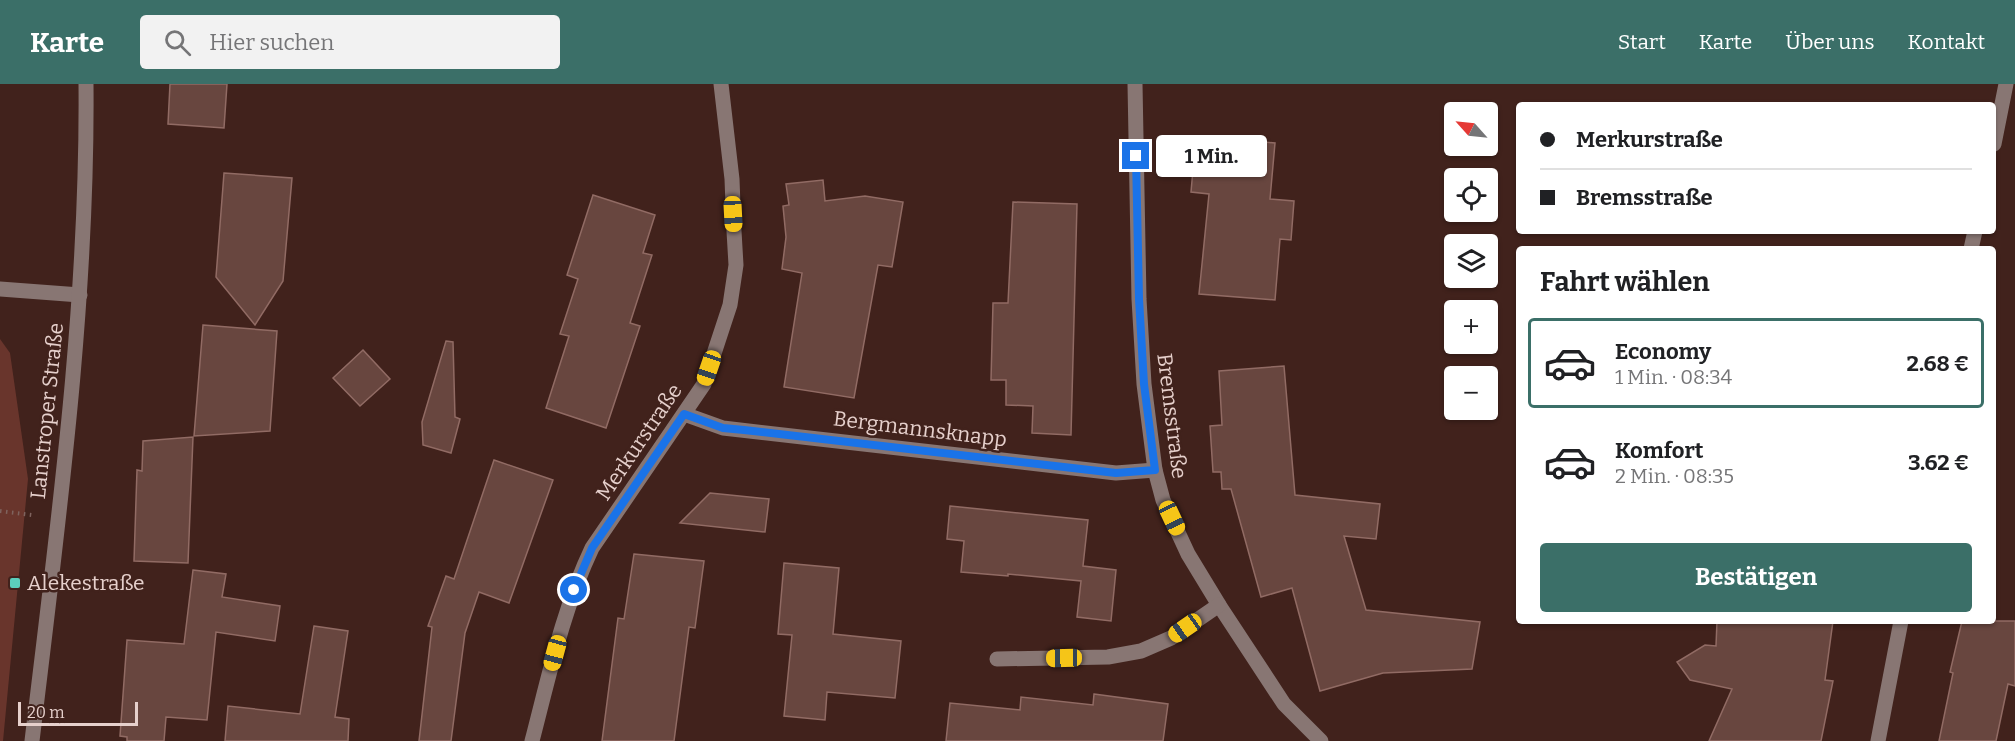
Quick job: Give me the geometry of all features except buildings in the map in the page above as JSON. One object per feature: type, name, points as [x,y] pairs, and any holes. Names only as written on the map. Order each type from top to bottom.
[{"type":"street","name":"Lanstroper Straße","points":[[32,741],[80,295],[85,217],[86,84]]},
{"type":"street","name":"Merkurstraße","points":[[532,741],[567,608],[592,548],[704,384],[730,306],[736,265],[732,179],[721,84]]},
{"type":"street","name":"Bremsstraße","points":[[1135,84],[1139,299],[1144,384],[1155,470],[1163,500],[1188,554],[1219,605],[1284,704],[1321,741]]},
{"type":"street","points":[[1996,134],[2006,84]]},
{"type":"street","points":[[0,289],[80,295]]},
{"type":"street","name":"Bergmannsknapp","points":[[684,414],[723,428],[1116,473],[1155,470]]},
{"type":"street","points":[[997,659],[1108,657],[1141,651],[1171,638],[1219,605]]},
{"type":"street","points":[[1878,741],[1900,624]]},
{"type":"shaded area","points":[[0,339],[10,353],[28,479],[3,741],[0,741]]},
{"type":"place","name":"Alekestraße","points":[[15,583]]},
{"type":"route","points":[[574,590],[592,548],[684,414],[723,428],[1116,473],[1155,470],[1144,384],[1139,299],[1136,156]]}]
